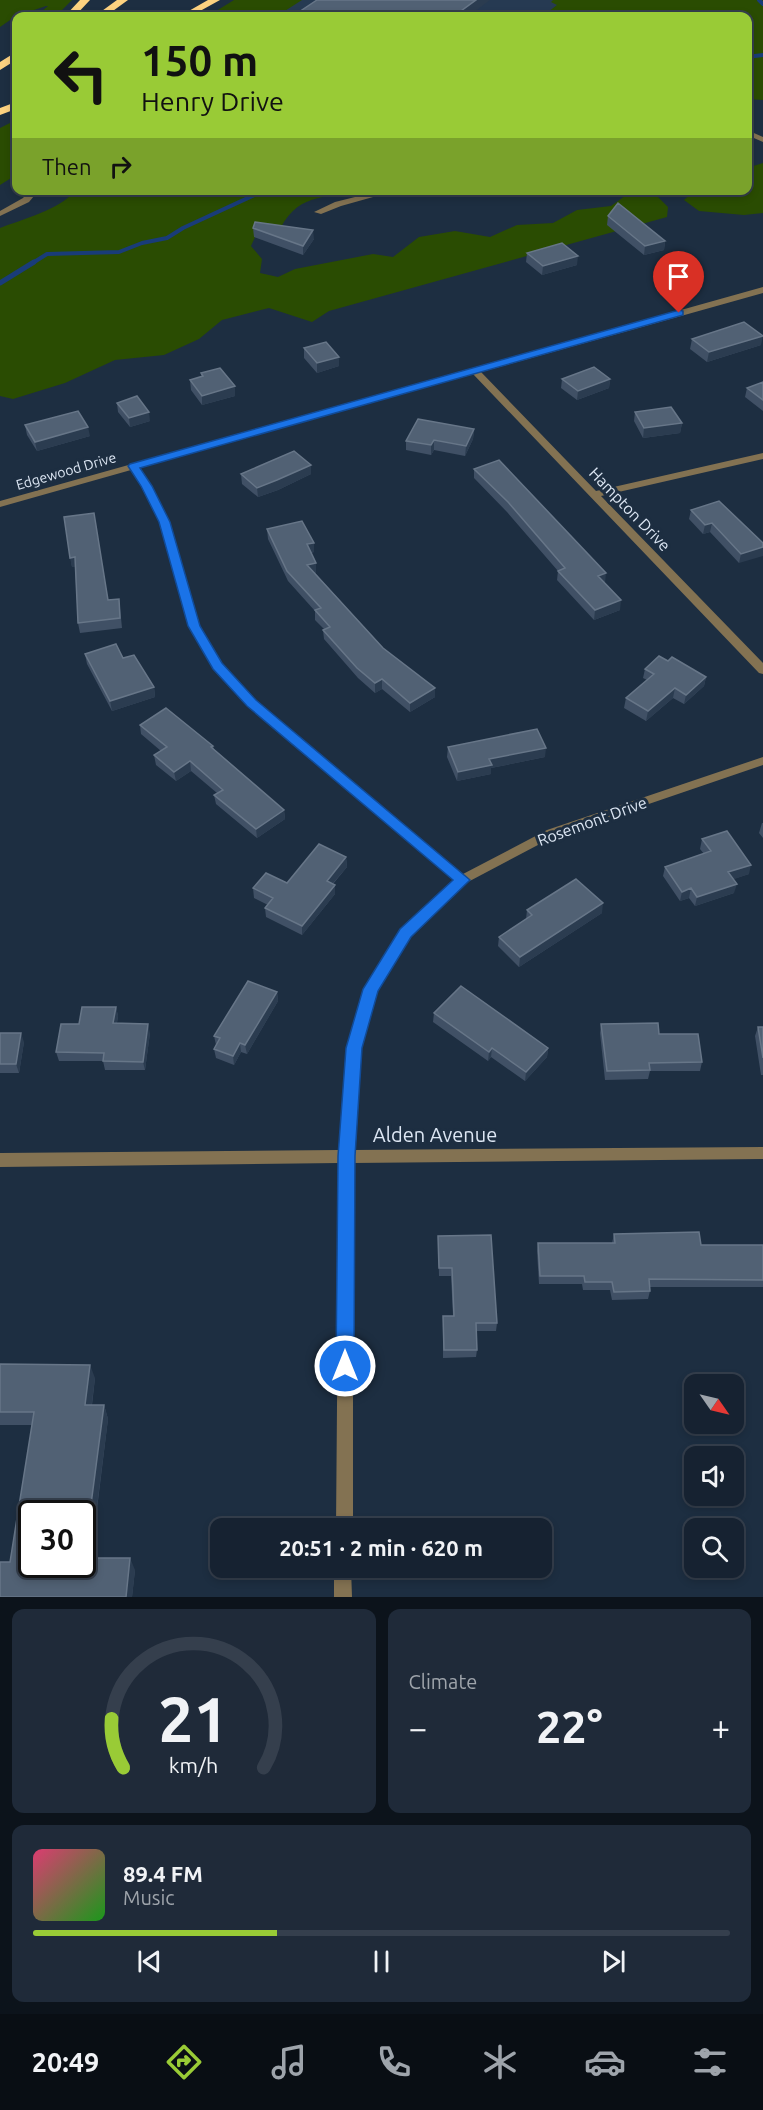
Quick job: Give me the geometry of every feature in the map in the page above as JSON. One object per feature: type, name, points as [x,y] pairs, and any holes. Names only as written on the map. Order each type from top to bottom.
[{"type":"highway","points":[[74,12],[85,0]]},
{"type":"highway","points":[[100,12],[123,0]]},
{"type":"highway","points":[[177,12],[192,0]]},
{"type":"highway","points":[[192,12],[214,0]]},
{"type":"highway","points":[[0,69],[12,59]]},
{"type":"street","points":[[0,214],[26,200],[30,195]]},
{"type":"street","points":[[318,212],[338,204],[374,195]]},
{"type":"street","name":"Edgewood Drive","points":[[0,504],[763,290]]},
{"type":"street","name":"Hampton Drive","points":[[474,370],[763,670]]},
{"type":"street","points":[[595,494],[763,456]]},
{"type":"street","points":[[134,466],[147,486],[164,522],[194,626],[217,666],[251,703],[462,880]]},
{"type":"street","name":"Rosemont Drive","points":[[344,1518],[346,1156],[354,1048],[370,989],[406,933],[462,880],[551,833],[763,761]]},
{"type":"street","name":"Alden Avenue","points":[[0,1160],[763,1153]]},
{"type":"street","points":[[343,1578],[343,1597]]},
{"type":"shaded area","points":[[272,0],[574,0],[566,12],[245,12]]},
{"type":"green space","points":[[0,0],[72,0],[60,12],[41,12],[48,6],[46,6],[28,12],[12,12],[12,19],[0,27]]},
{"type":"green space","points":[[234,0],[302,0],[283,12],[214,12]]},
{"type":"green space","points":[[553,0],[763,0],[763,100],[752,99],[752,12],[548,12],[557,5],[551,2]]},
{"type":"green space","points":[[12,122],[12,178],[0,185],[0,128]]},
{"type":"green space","points":[[763,163],[763,213],[744,215],[699,211],[684,200],[690,195],[752,195],[752,166]]},
{"type":"green space","points":[[70,195],[334,195],[316,198],[297,207],[281,227],[256,235],[251,246],[262,259],[260,273],[278,277],[295,269],[373,254],[393,257],[419,237],[455,231],[490,237],[517,225],[553,223],[577,210],[611,206],[626,195],[657,196],[668,207],[667,217],[329,311],[312,322],[269,308],[222,320],[199,339],[164,355],[115,360],[65,383],[13,399],[0,396],[0,228],[51,209]]},
{"type":"building","points":[[317,0],[476,0],[460,12],[299,12]]},
{"type":"building","points":[[618,203],[665,241],[645,246],[608,216]]},
{"type":"building","points":[[255,222],[313,230],[303,246],[253,228]]},
{"type":"building","points":[[562,243],[578,256],[543,266],[527,253]]},
{"type":"building","points":[[744,322],[763,336],[709,352],[692,339]]},
{"type":"building","points":[[326,342],[339,357],[317,363],[304,348]]},
{"type":"building","points":[[594,367],[610,379],[578,391],[562,379]]},
{"type":"building","points":[[220,368],[235,386],[202,396],[190,380],[203,376],[201,373]]},
{"type":"building","points":[[763,382],[763,400],[747,388]]},
{"type":"building","points":[[137,396],[149,412],[129,418],[117,403]]},
{"type":"building","points":[[671,407],[682,423],[644,428],[635,412]]},
{"type":"building","points":[[78,411],[88,427],[35,442],[25,425]]},
{"type":"building","points":[[418,419],[474,429],[466,446],[434,440],[431,445],[406,441]]},
{"type":"building","points":[[294,451],[311,465],[257,488],[241,474]]},
{"type":"building","points":[[499,460],[606,573],[598,576],[621,600],[595,610],[558,571],[565,568],[508,502],[474,469]]},
{"type":"building","points":[[719,501],[763,543],[763,547],[741,554],[712,523],[705,525],[691,510]]},
{"type":"building","points":[[94,513],[108,600],[119,599],[120,618],[78,623],[75,557],[70,558],[64,517]]},
{"type":"building","points":[[302,521],[314,543],[307,544],[316,563],[307,565],[383,648],[435,688],[410,703],[382,679],[375,683],[357,668],[323,630],[330,627],[315,610],[321,608],[287,571],[267,529]]},
{"type":"building","points":[[116,644],[123,658],[134,655],[154,687],[110,701],[85,654]]},
{"type":"building","points":[[659,656],[668,661],[672,657],[706,677],[686,695],[675,688],[648,711],[626,698],[654,674],[645,669]]},
{"type":"building","points":[[166,708],[213,746],[211,747],[284,810],[256,829],[214,795],[223,790],[190,761],[174,772],[154,755],[167,747],[140,725]]},
{"type":"building","points":[[537,729],[546,748],[489,759],[492,765],[458,772],[448,747]]},
{"type":"building","points":[[727,831],[751,865],[728,872],[737,884],[697,897],[691,888],[682,892],[665,867],[711,851],[702,839]]},
{"type":"building","points":[[319,844],[346,857],[327,881],[335,885],[302,926],[265,908],[273,898],[253,888],[266,873],[287,883]]},
{"type":"building","points":[[576,879],[603,903],[520,957],[499,937],[532,915],[527,910]]},
{"type":"building","points":[[248,981],[277,992],[245,1045],[240,1043],[233,1056],[214,1049],[220,1038],[214,1036]]},
{"type":"building","points":[[461,986],[548,1048],[526,1072],[492,1048],[489,1052],[434,1013]]},
{"type":"building","points":[[82,1007],[116,1007],[113,1023],[148,1024],[143,1062],[103,1061],[104,1053],[56,1052],[61,1024],[79,1024]]},
{"type":"building","points":[[658,1023],[659,1034],[698,1034],[702,1062],[649,1063],[650,1070],[607,1071],[601,1024]]},
{"type":"building","points":[[758,1027],[763,1027],[763,1058]]},
{"type":"building","points":[[0,1033],[21,1033],[16,1064],[0,1064]]},
{"type":"building","points":[[699,1232],[701,1245],[763,1245],[763,1280],[649,1279],[650,1291],[614,1292],[612,1282],[585,1282],[584,1276],[540,1276],[538,1243],[615,1243],[614,1234]]},
{"type":"building","points":[[491,1235],[497,1323],[476,1323],[477,1350],[444,1350],[443,1316],[454,1316],[452,1268],[439,1268],[438,1236]]},
{"type":"building","points":[[0,1364],[90,1365],[85,1405],[104,1405],[92,1500],[20,1500],[34,1412],[0,1412]]},
{"type":"building","points":[[18,1512],[18,1578],[96,1578],[96,1558],[130,1558],[126,1597],[0,1597],[0,1562],[10,1562]]},
{"type":"waterway","points":[[759,0],[763,4]]},
{"type":"waterway","points":[[752,56],[763,55]]},
{"type":"waterway","points":[[31,264],[47,254],[119,252],[142,243],[167,238],[183,228],[254,195]]},
{"type":"waterway","points":[[0,283],[34,262]]},
{"type":"route","points":[[345,1366],[346,1156],[354,1048],[370,989],[406,933],[462,880],[251,703],[217,666],[194,626],[164,522],[147,486],[134,466],[679,313]]}]
